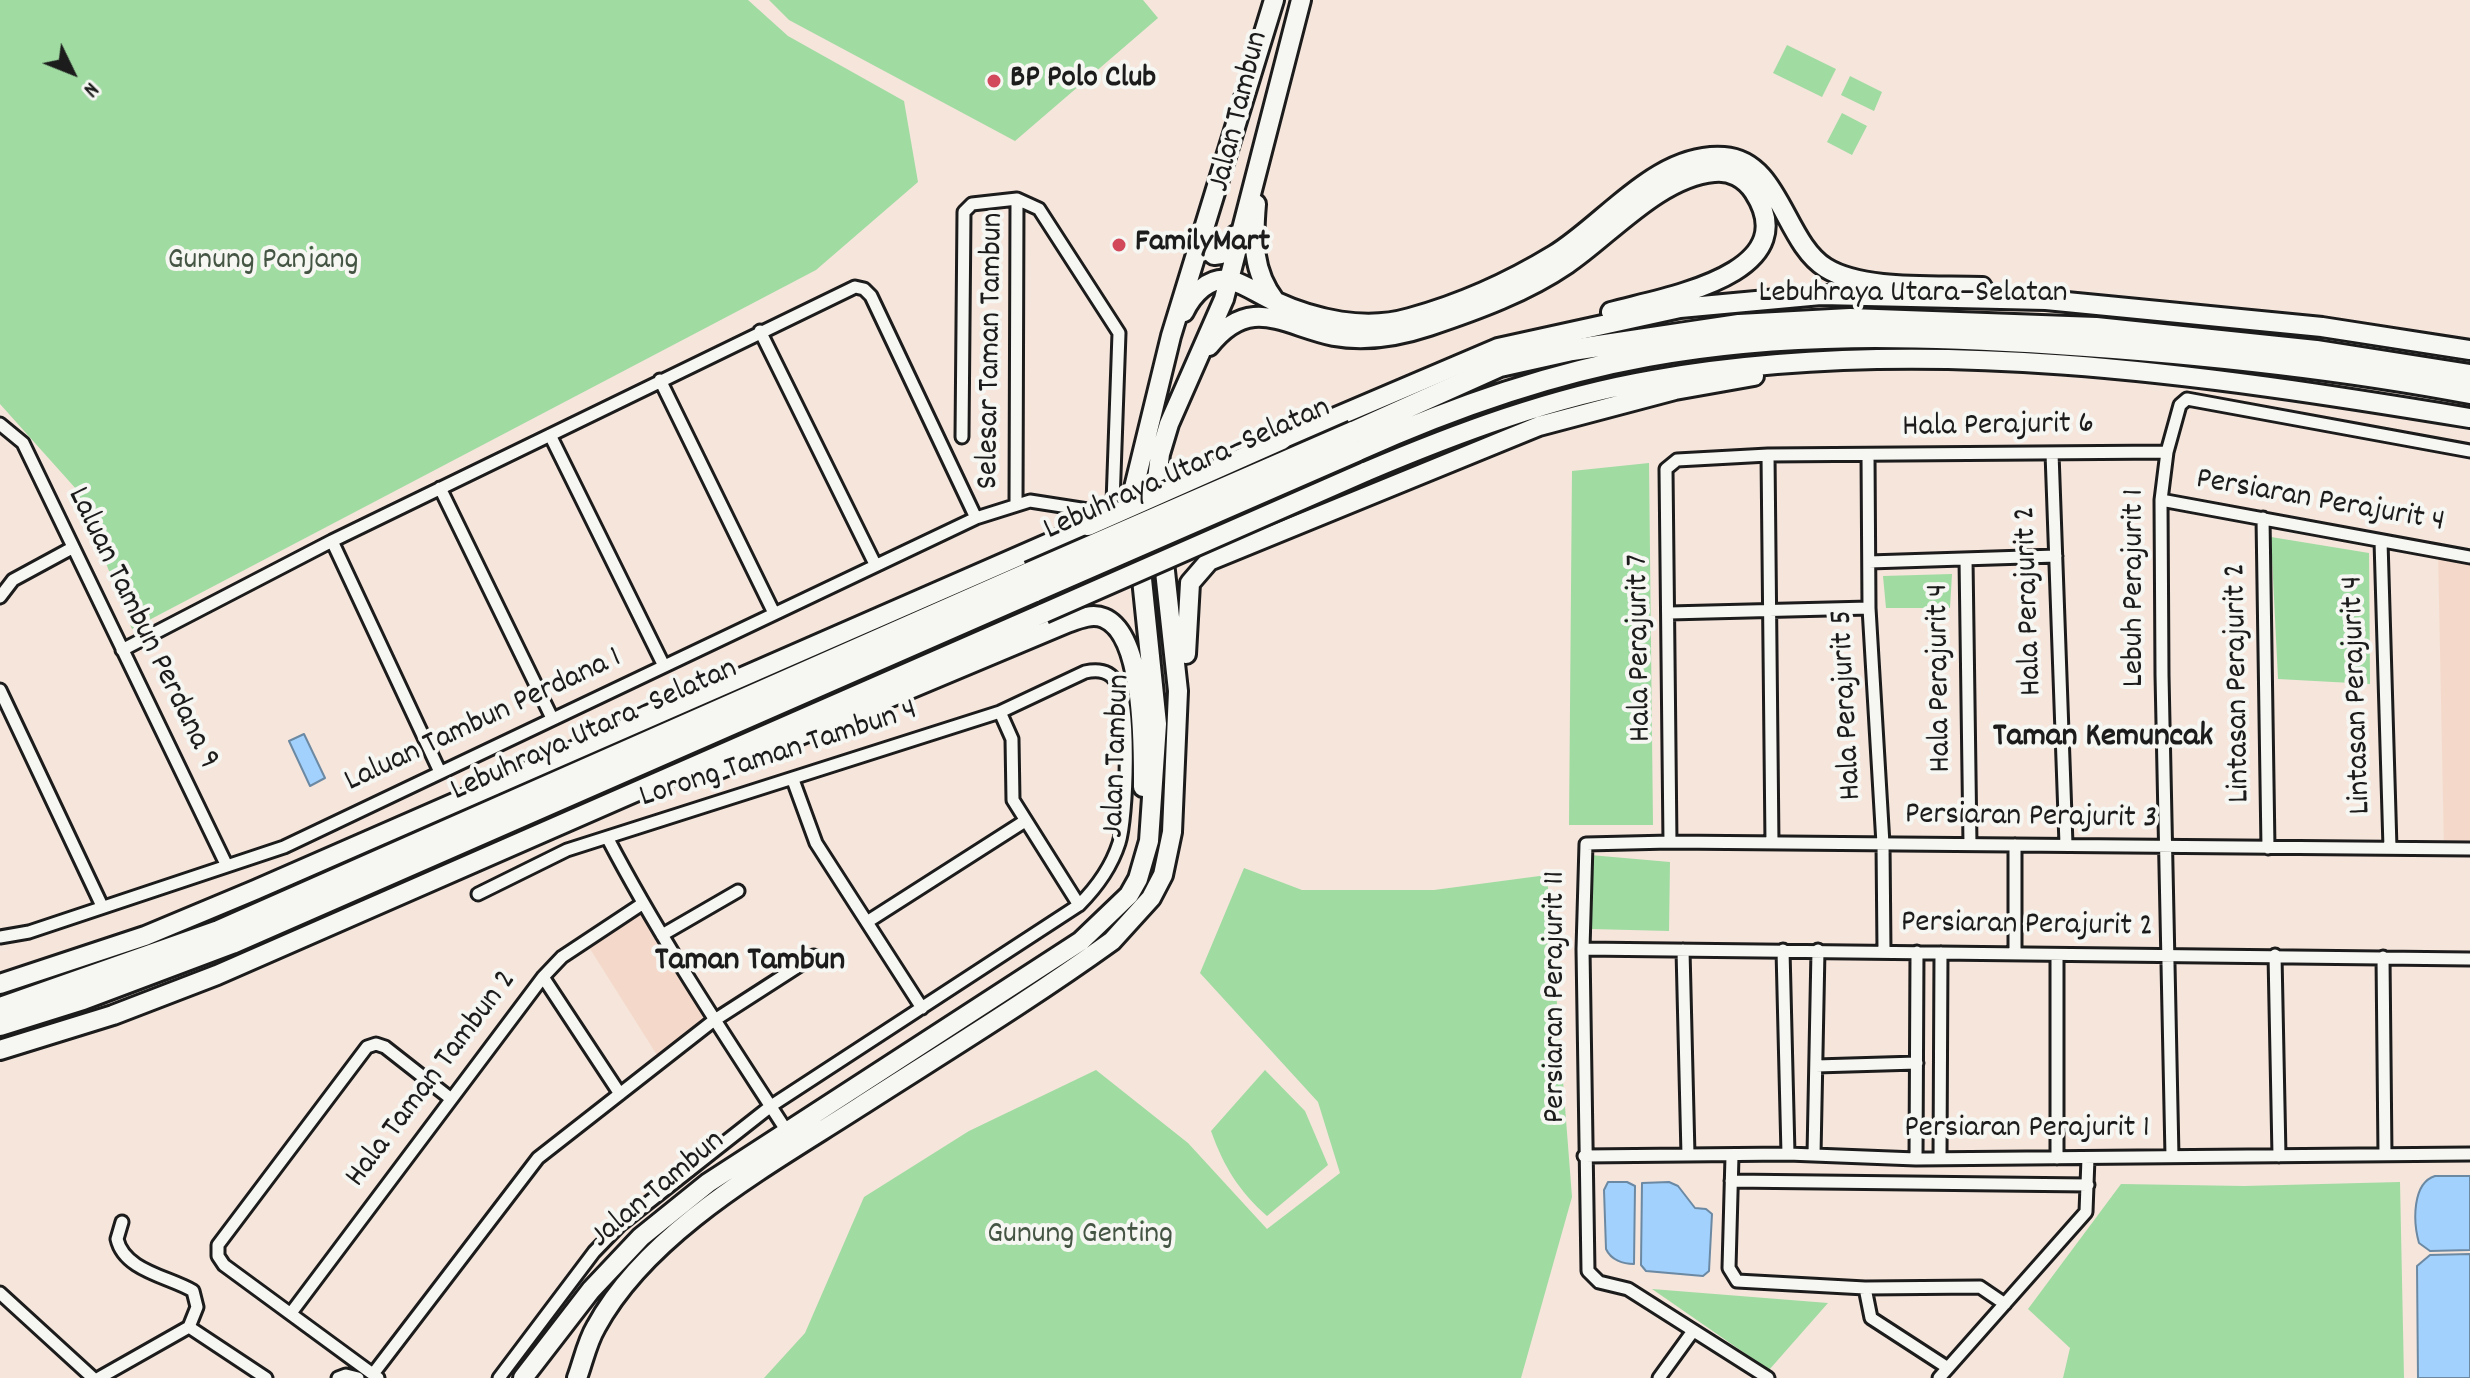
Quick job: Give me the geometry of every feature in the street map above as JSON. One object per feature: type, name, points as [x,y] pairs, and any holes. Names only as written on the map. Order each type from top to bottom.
[{"type":"highway","name":"Lebuhraya Utara–Selatan","points":[[0,1008],[102,975],[219,931],[1355,441],[1500,366],[1572,350],[1739,325],[1834,320],[1991,322],[2096,328],[2316,351],[2470,375]]},
{"type":"highway","name":"Lebuhraya Utara–Selatan","points":[[1355,441],[1576,372],[1649,356],[1801,337],[1912,336],[2185,352],[2470,393]]},
{"type":"highway","name":"Lebuhraya Utara–Selatan","points":[[0,1025],[123,985],[232,943],[1032,582]]},
{"type":"main road","name":"Jalan Tambun","points":[[524,1378],[591,1290],[641,1237],[708,1183],[786,1130],[1081,941],[1129,895],[1138,879],[1149,841],[1157,724],[1133,492],[1172,334],[1274,0]]},
{"type":"main road","name":"Jalan Tambun","points":[[577,1378],[596,1327],[621,1293],[649,1260],[703,1210],[1089,957],[1125,930],[1151,898],[1163,875],[1172,832],[1178,691],[1156,488],[1160,454],[1169,424],[1229,280],[1301,0]]},
{"type":"main road","points":[[1264,137],[1255,261],[1264,287],[1276,302]]},
{"type":"main road","points":[[1172,334],[1199,290],[1213,281],[1229,280],[1276,302],[1337,321],[1395,322],[1425,314],[1519,276],[1557,253],[1639,189],[1670,171],[1705,158],[1721,156],[1735,158],[1758,173],[1770,188],[1803,247],[1836,274],[1875,281],[2016,289],[2046,300]]},
{"type":"main road","points":[[0,984],[145,936],[255,890],[1282,440],[1539,331],[1724,279],[1752,259],[1758,248],[1764,220],[1750,186],[1730,172],[1704,173],[1659,194],[1565,266],[1526,288],[1481,307],[1400,335],[1373,339],[1336,336],[1279,319],[1240,318],[1220,332],[1195,363]]},
{"type":"main road","points":[[1201,234],[1205,247],[1214,255],[1221,254],[1230,246],[1245,218]]},
{"type":"main road","points":[[1498,348],[1680,308],[1821,295],[2046,300],[2322,327],[2470,350]]},
{"type":"main road","points":[[0,1050],[113,1015],[217,975],[1365,472],[1495,422],[1579,397],[1727,368],[1815,361],[1932,359],[2178,376],[2281,387],[2470,418]]},
{"type":"main road","points":[[1178,691],[1186,669],[1190,583],[1209,561],[1539,426],[1646,397],[1770,374],[1815,361]]},
{"type":"main road","points":[[508,848],[544,842],[1067,623],[1094,616],[1106,619],[1113,625],[1135,665],[1142,725],[1143,816],[1149,841]]},
{"type":"street","points":[[962,437],[964,212],[972,204],[1017,199]]},
{"type":"street","name":"Selesar Taman Tambun","points":[[1016,505],[1017,199],[1039,209],[1119,333],[1113,503]]},
{"type":"street","points":[[122,650],[332,541],[851,288],[864,289],[871,296],[976,518]]},
{"type":"street","points":[[760,331],[875,564]]},
{"type":"street","points":[[660,380],[773,611]]},
{"type":"street","points":[[2167,452],[2180,405],[2190,399],[2470,451]]},
{"type":"street","name":"Laluan Tambun Perdana 9","points":[[0,424],[23,443],[226,864]]},
{"type":"street","points":[[550,435],[664,666]]},
{"type":"street","name":"Hala Perajurit 6","points":[[1677,460],[1768,455],[2167,452]]},
{"type":"street","name":"Lebuh Perajurit 1","points":[[2167,452],[2161,500],[2172,1156]]},
{"type":"street","name":"Hala Perajurit 2","points":[[2052,453],[2066,844]]},
{"type":"street","points":[[1768,455],[1772,843]]},
{"type":"street","name":"Hala Perajurit 5","points":[[1868,455],[1869,608],[1883,844],[1884,951]]},
{"type":"street","name":"Hala Perajurit 7","points":[[1670,842],[1666,469],[1677,460]]},
{"type":"street","points":[[440,488],[552,718]]},
{"type":"street","name":"Laluan Tambun Perdana 1","points":[[0,937],[29,932],[284,847],[773,611],[976,518],[1030,501],[1094,511],[1133,492]]},
{"type":"street","name":"Persiaran Perajurit 4","points":[[2161,500],[2470,557]]},
{"type":"street","name":"Lintasan Perajurit 2","points":[[2263,518],[2268,848]]},
{"type":"street","points":[[332,541],[440,772]]},
{"type":"street","name":"Lintasan Perajurit 4","points":[[2381,541],[2390,848]]},
{"type":"street","points":[[0,597],[13,580],[72,548]]},
{"type":"street","points":[[1869,562],[2056,556]]},
{"type":"street","name":"Hala Perajurit 4","points":[[1966,559],[1970,844]]},
{"type":"street","points":[[1669,613],[1869,608]]},
{"type":"street","name":"Lorong Taman Tambun 4","points":[[478,894],[567,850],[1000,712],[1085,672],[1097,670],[1115,679],[1122,693],[1126,784],[1118,847],[1100,882],[1079,905]]},
{"type":"street","points":[[0,690],[102,906]]},
{"type":"street","points":[[499,1378],[607,1236],[771,1106],[1079,905],[1013,800],[1012,739],[1000,712]]},
{"type":"street","points":[[793,780],[809,831],[922,1008]]},
{"type":"street","points":[[867,922],[1025,821]]},
{"type":"street","points":[[608,839],[642,904],[713,1021],[786,1130]]},
{"type":"street","name":"Persiaran Perajurit 3","points":[[1592,842],[2470,849]]},
{"type":"street","name":"Persiaran Perajurit 11","points":[[1592,842],[1584,850],[1586,1266],[1599,1282],[1628,1289],[1693,1331]]},
{"type":"street","points":[[2015,845],[2015,954]]},
{"type":"street","points":[[662,935],[738,891]]},
{"type":"street","name":"Hala Taman Tambun 2","points":[[291,1313],[543,977],[562,957],[642,904]]},
{"type":"street","name":"Persiaran Perajurit 2","points":[[1583,949],[2470,959]]},
{"type":"street","points":[[1683,950],[1688,1155]]},
{"type":"street","points":[[1783,950],[1788,1154]]},
{"type":"street","points":[[1814,1155],[1818,950]]},
{"type":"street","points":[[1916,1159],[1917,952]]},
{"type":"street","points":[[1940,1159],[1941,953]]},
{"type":"street","points":[[2057,955],[2057,1158]]},
{"type":"street","points":[[2275,955],[2279,1156]]},
{"type":"street","points":[[450,1098],[385,1047],[376,1044],[367,1047],[218,1245],[220,1261],[376,1376],[522,1175],[538,1158],[713,1021],[814,956]]},
{"type":"street","points":[[2383,957],[2385,1155]]},
{"type":"street","points":[[543,977],[620,1094]]},
{"type":"street","points":[[1816,1066],[1917,1063]]},
{"type":"street","name":"Persiaran Perajurit 1","points":[[1584,1156],[1788,1154],[1940,1159],[2470,1154]]},
{"type":"street","points":[[1732,1156],[1729,1268],[1733,1277],[1742,1282],[1865,1288],[1980,1287],[2005,1304]]},
{"type":"street","points":[[1865,1288],[1871,1318],[1943,1373],[2085,1214],[2088,1158]]},
{"type":"street","name":"Persiaran Perajurit 1","points":[[1731,1181],[2088,1185]]},
{"type":"street","points":[[0,1293],[96,1378],[189,1327],[197,1297],[193,1291],[163,1279],[123,1252],[117,1239],[122,1222]]},
{"type":"street","points":[[189,1327],[266,1378]]},
{"type":"street","points":[[1659,1378],[1693,1331],[1768,1378]]},
{"type":"street","points":[[338,1378],[346,1375],[358,1378]]},
{"type":"shaded area","points":[[2438,551],[2470,558],[2470,851],[2444,851]]},
{"type":"shaded area","points":[[644,904],[712,1018],[662,1063],[585,941]]},
{"type":"green space","name":"Gunung Panjang","points":[[0,0],[748,0],[788,36],[904,101],[918,182],[816,270],[132,629],[77,490],[0,404]]},
{"type":"green space","name":"BP Polo Club","points":[[769,0],[1143,0],[1158,18],[1015,141],[789,20]]},
{"type":"green space","points":[[1787,45],[1836,69],[1822,97],[1773,73]]},
{"type":"green space","points":[[1850,76],[1882,92],[1874,111],[1841,95]]},
{"type":"green space","points":[[1842,113],[1867,126],[1852,155],[1827,142]]},
{"type":"green space","points":[[1649,463],[1653,825],[1569,825],[1572,471]]},
{"type":"green space","points":[[2271,537],[2369,553],[2370,684],[2278,679]]},
{"type":"green space","points":[[1952,574],[1950,608],[1886,608],[1883,576]]},
{"type":"green space","points":[[1590,855],[1670,862],[1669,931],[1591,929]]},
{"type":"green space","name":"Gunung Genting","points":[[1244,868],[1302,890],[1434,890],[1547,875],[1572,1197],[1521,1378],[764,1378],[805,1333],[864,1197],[969,1131],[1096,1070],[1188,1143],[1267,1229],[1340,1173],[1318,1102],[1200,973]]},
{"type":"green space","points":[[1265,1070],[1305,1111],[1328,1165],[1267,1216],[1233,1178],[1211,1131]]},
{"type":"green space","points":[[2400,1182],[2404,1378],[2063,1378],[2070,1348],[2028,1309],[2121,1184],[2244,1186]]},
{"type":"green space","points":[[1652,1289],[1828,1303],[1769,1370]]},
{"type":"water","points":[[304,734],[325,778],[310,786],[289,741]]},
{"type":"water","points":[[2435,1176],[2470,1176],[2470,1250],[2430,1251],[2419,1243],[2415,1214],[2418,1195],[2427,1180]]},
{"type":"water","points":[[1608,1182],[1627,1182],[1635,1186],[1634,1264],[1618,1261],[1606,1249],[1604,1190]]},
{"type":"water","points":[[1669,1182],[1678,1186],[1695,1208],[1706,1209],[1712,1214],[1709,1271],[1703,1276],[1646,1271],[1641,1265],[1642,1183]]},
{"type":"water","points":[[2470,1254],[2470,1378],[2418,1378],[2417,1266],[2430,1255]]},
{"type":"place","name":"BP Polo Club","points":[[994,81]]},
{"type":"place","name":"FamilyMart","points":[[1119,245]]},
{"type":"district","name":"Taman Kemuncak","points":[[2103,739]]},
{"type":"district","name":"Taman Tambun","points":[[750,963]]}]
